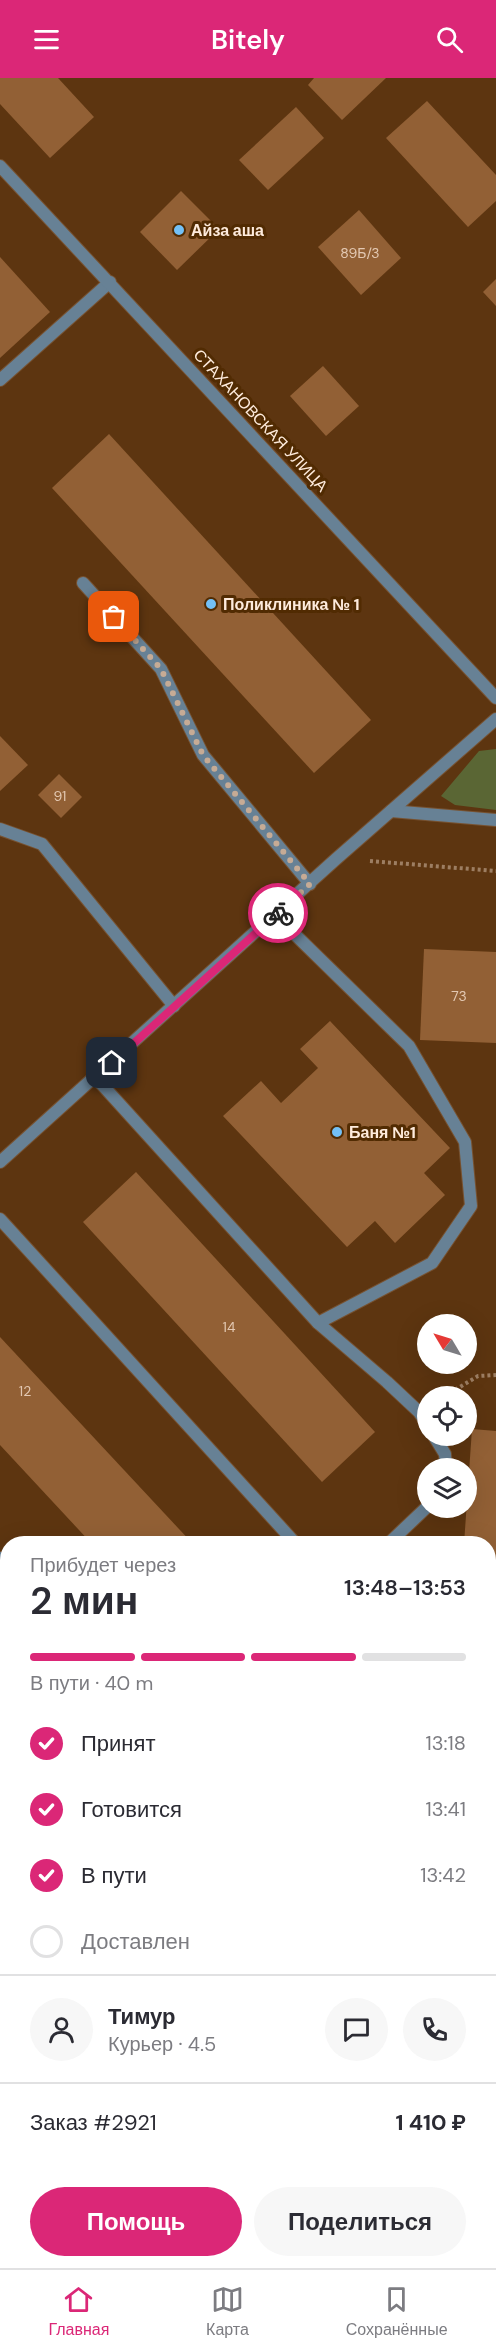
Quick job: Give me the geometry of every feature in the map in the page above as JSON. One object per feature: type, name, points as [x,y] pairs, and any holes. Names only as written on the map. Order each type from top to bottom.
[{"type":"street","name":"СТАХАНОВСКАЯ УЛИЦА","points":[[0,166],[496,698]]},
{"type":"street","points":[[0,380],[110,282]]},
{"type":"street","points":[[83,583],[161,669],[203,755],[310,884]]},
{"type":"street","points":[[0,1162],[96,1078],[336,859],[496,719]]},
{"type":"street","points":[[391,811],[496,820]]},
{"type":"street","points":[[0,829],[42,844],[174,1006]]},
{"type":"street","points":[[275,915],[409,1047],[465,1142],[471,1206],[432,1263],[318,1323]]},
{"type":"street","points":[[96,1078],[318,1323],[417,1410]]},
{"type":"street","points":[[0,1219],[289,1536]]},
{"type":"street","points":[[396,1536],[417,1516]]},
{"type":"path","points":[[336,859],[496,871]]},
{"type":"path","points":[[461,1386],[478,1376],[496,1376]]},
{"type":"green space","points":[[496,749],[496,810],[455,805],[441,796],[479,751]]},
{"type":"building","points":[[0,78],[58,78],[94,117],[50,158],[0,104]]},
{"type":"building","points":[[314,78],[386,78],[342,120],[308,85]]},
{"type":"building","points":[[427,101],[496,175],[496,201],[468,227],[386,138]]},
{"type":"building","points":[[296,107],[324,138],[268,190],[239,160]]},
{"type":"building","name":"Айза аша","points":[[181,191],[219,229],[177,270],[140,232]]},
{"type":"building","points":[[359,210],[401,258],[361,295],[318,247]]},
{"type":"building","points":[[0,257],[50,312],[0,358]]},
{"type":"building","points":[[496,279],[496,306],[483,292]]},
{"type":"building","points":[[323,366],[359,406],[326,436],[290,396]]},
{"type":"building","name":"Поликлиника № 1","points":[[109,434],[371,720],[314,773],[52,488]]},
{"type":"building","points":[[0,736],[28,765],[0,791]]},
{"type":"building","points":[[59,774],[82,797],[61,818],[38,795]]},
{"type":"building","points":[[424,949],[496,952],[496,1043],[420,1040]]},
{"type":"building","name":"Баня №1","points":[[330,1021],[450,1148],[424,1173],[445,1195],[395,1243],[375,1221],[347,1247],[223,1116],[261,1081],[281,1103],[318,1068],[300,1049]]},
{"type":"building","points":[[136,1172],[375,1432],[322,1482],[83,1222]]},
{"type":"building","points":[[0,1337],[186,1536],[85,1536],[0,1445]]},
{"type":"building","points":[[477,1429],[496,1431],[496,1536],[465,1536],[466,1518],[477,1518],[477,1458],[470,1458],[471,1446],[477,1446]]},
{"type":"way so far","points":[[114,617],[161,669],[203,755],[310,884],[278,913]]},
{"type":"place","name":"Айза аша","points":[[179,230]]},
{"type":"place","name":"Поликлиника № 1","points":[[211,604]]},
{"type":"place","name":"Баня №1","points":[[337,1132]]},
{"type":"route","points":[[112,1063],[278,913]]}]
